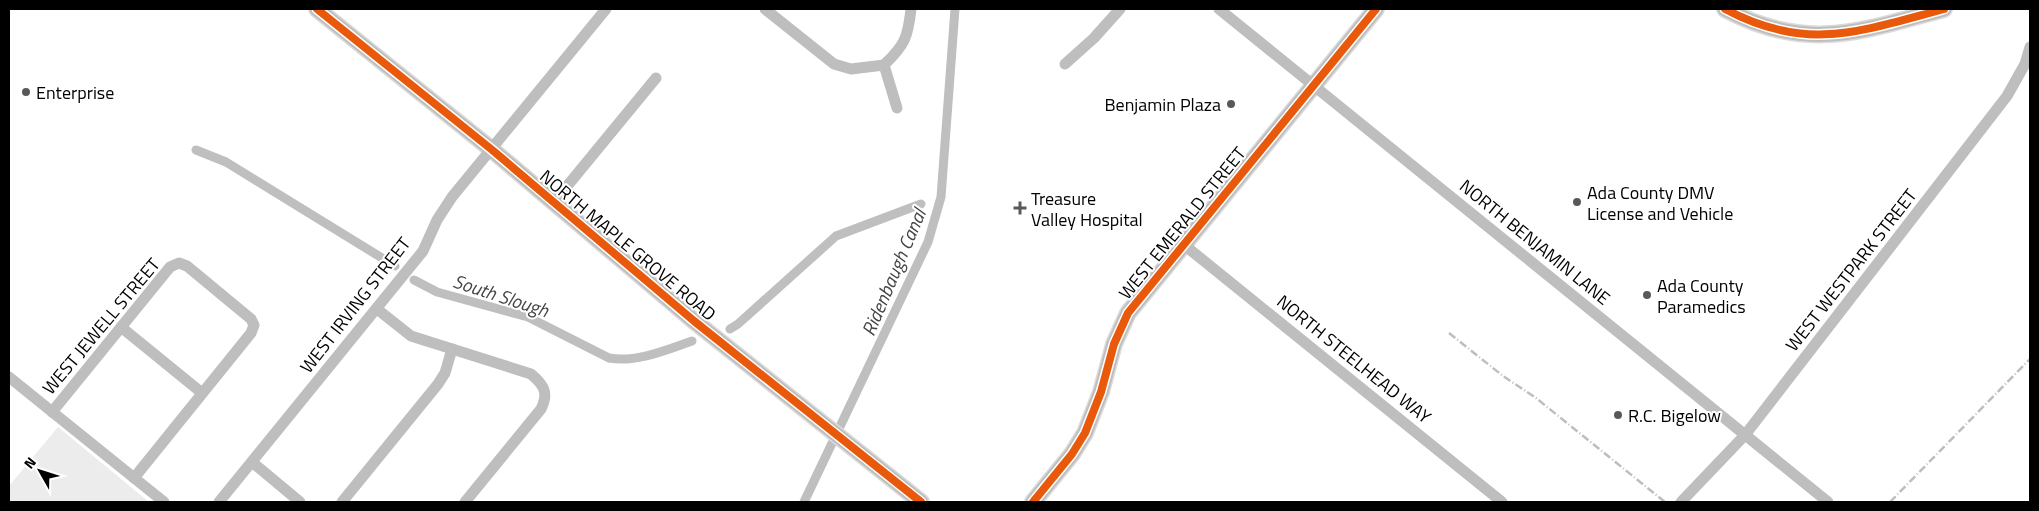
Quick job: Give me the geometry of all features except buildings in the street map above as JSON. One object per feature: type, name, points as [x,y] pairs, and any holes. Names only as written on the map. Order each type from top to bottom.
[{"type":"main road","name":"NORTH MAPLE GROVE ROAD","points":[[317,9],[491,149],[710,334],[921,502]]},
{"type":"main road","name":"WEST EMERALD STREET","points":[[1033,502],[1072,454],[1085,433],[1101,392],[1114,344],[1128,313],[1376,9]]},
{"type":"main road","points":[[1725,9],[1747,20],[1777,30],[1817,35],[1868,29],[1944,9]]},
{"type":"street","name":"WEST IRVING STREET","points":[[219,502],[424,251],[437,220],[452,197],[606,9]]},
{"type":"street","points":[[765,9],[834,64],[852,69],[884,65],[898,52],[909,32],[911,9]]},
{"type":"street","points":[[1065,64],[1094,38],[1120,9]]},
{"type":"street","name":"NORTH BENJAMIN LANE","points":[[1219,9],[1828,502]]},
{"type":"street","name":"WEST WESTPARK STREET","points":[[1681,502],[1745,435],[2007,96],[2025,64],[2030,47]]},
{"type":"street","points":[[884,65],[897,108]]},
{"type":"street","points":[[554,202],[656,78]]},
{"type":"street","name":"NORTH STEELHEAD WAY","points":[[1183,244],[1502,502]]},
{"type":"street","name":"WEST JEWELL STREET","points":[[52,412],[170,268],[179,263],[187,266],[251,319],[254,326],[251,333],[202,393]]},
{"type":"street","points":[[377,309],[411,336],[531,374],[541,382],[546,400],[542,409],[465,502]]},
{"type":"street","points":[[121,328],[202,393],[134,478]]},
{"type":"street","points":[[342,502],[438,384],[445,373],[452,349]]},
{"type":"street","points":[[9,377],[164,502]]},
{"type":"street","points":[[252,462],[300,502]]},
{"type":"shaded area","points":[[58,427],[149,502],[9,502],[9,486]]},
{"type":"waterway","name":"Ridenbaugh Canal","points":[[804,502],[928,242],[941,197],[955,9]]},
{"type":"waterway","name":"South Slough","points":[[196,150],[226,162],[395,266]]},
{"type":"waterway","name":"South Slough","points":[[730,329],[738,324],[836,236],[921,204]]},
{"type":"waterway","name":"South Slough","points":[[414,280],[437,292],[528,317],[609,358],[630,359],[640,357],[692,341]]},
{"type":"railway","points":[[1449,333],[1503,376],[1536,398],[1665,502]]},
{"type":"railway","points":[[1890,502],[2030,359]]},
{"type":"cycle path","points":[[317,9],[491,149],[694,321],[921,502]]},
{"type":"cycle path","points":[[1033,502],[1072,454],[1085,433],[1101,392],[1114,344],[1128,313],[1376,9]]},
{"type":"cycle path","points":[[1725,9],[1755,23],[1782,31],[1808,34],[1834,34],[1860,30],[1944,9]]},
{"type":"place","name":"Enterprise","points":[[26,92]]},
{"type":"place","name":"Benjamin Plaza","points":[[1231,104]]},
{"type":"place","name":"Ada County DMV License and Vehicle","points":[[1577,202]]},
{"type":"place","name":"Treasure Valley Hospital","points":[[1020,208]]},
{"type":"place","name":"Ada County Paramedics","points":[[1647,295]]},
{"type":"place","name":"R.C. Bigelow","points":[[1618,415]]}]
